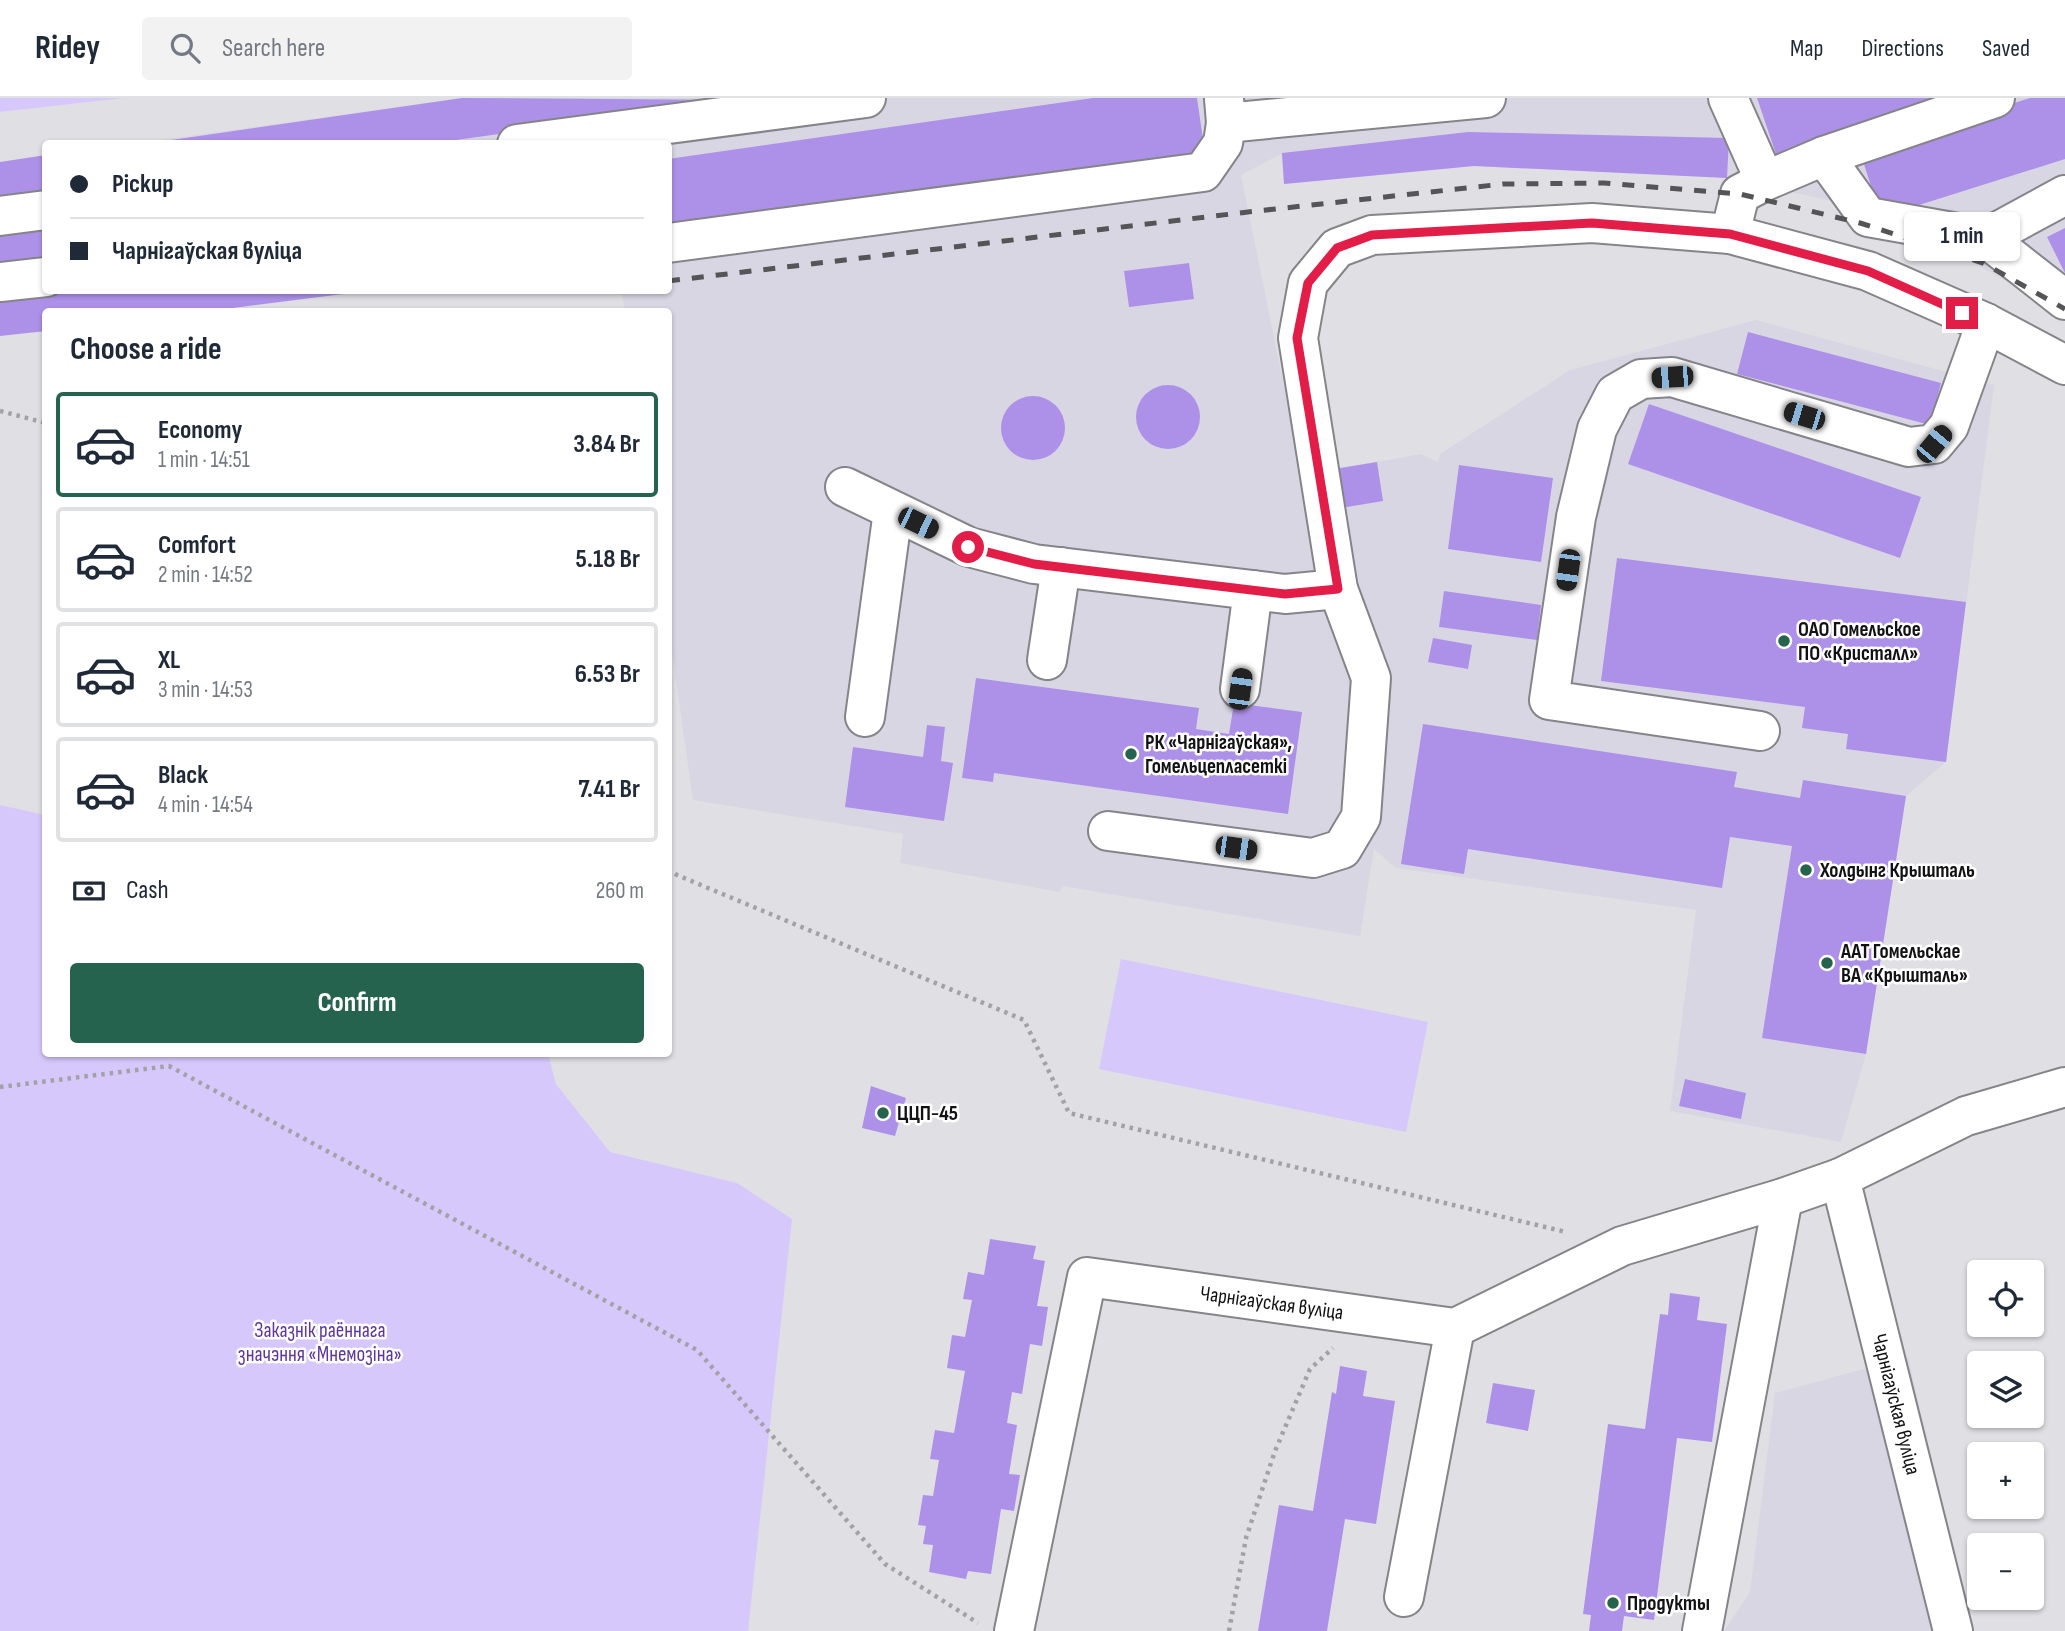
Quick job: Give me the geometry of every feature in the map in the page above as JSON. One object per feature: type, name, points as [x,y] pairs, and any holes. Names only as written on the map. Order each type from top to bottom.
[{"type":"street","points":[[547,140],[866,98]]},
{"type":"street","points":[[672,242],[1203,172],[1223,143],[1225,111],[1486,98]]},
{"type":"street","points":[[1728,98],[1765,181]]},
{"type":"street","points":[[1730,234],[1740,194],[1765,181],[1824,156],[1995,98]]},
{"type":"street","points":[[1824,156],[1868,217],[1986,237],[2065,300]]},
{"type":"street","points":[[1986,237],[2065,195]]},
{"type":"street","points":[[0,216],[42,211]]},
{"type":"street","points":[[1108,831],[1314,858],[1342,849],[1360,817],[1371,678],[1338,589],[1297,338],[1308,283],[1337,248],[1372,235],[1592,223],[1730,234],[1868,271],[1986,323],[2065,365]]},
{"type":"street","points":[[0,282],[42,277]]},
{"type":"street","points":[[1760,731],[1549,700],[1576,517],[1597,429],[1615,394],[1641,379],[1672,377],[1909,447],[1934,444],[1949,426],[1986,323]]},
{"type":"street","points":[[845,487],[968,547],[1034,564],[1285,594],[1338,589]]},
{"type":"street","points":[[865,717],[893,511]]},
{"type":"street","points":[[1047,660],[1060,568]]},
{"type":"street","points":[[1240,689],[1253,590]]},
{"type":"street","points":[[1404,1597],[1455,1328],[1622,1245],[1783,1198],[1840,1178],[1966,1116],[2065,1087]]},
{"type":"street","name":"Чарнігаўская вуліца","points":[[1840,1178],[1953,1631]]},
{"type":"street","points":[[1702,1631],[1783,1198]]},
{"type":"street","name":"Чарнігаўская вуліца","points":[[997,1627],[1087,1277],[1455,1328]]},
{"type":"path","points":[[0,411],[42,422]]},
{"type":"path","points":[[672,871],[1024,1020],[1069,1113],[1568,1233]]},
{"type":"path","points":[[0,1087],[169,1066],[697,1350],[885,1564],[997,1627]]},
{"type":"path","points":[[1229,1631],[1246,1538],[1275,1451],[1310,1369],[1368,1316]]},
{"type":"shaded area","points":[[462,98],[2065,98],[2065,316],[2001,278],[1873,210],[1727,178],[1474,166],[1284,184],[1281,154],[1241,175],[1302,475],[1421,454],[1438,462],[1440,454],[1570,370],[1756,320],[1994,385],[1946,762],[1906,796],[1866,1054],[1841,1142],[1670,1111],[1696,910],[1396,868],[1374,849],[1360,936],[1062,886],[1060,892],[900,863],[903,834],[693,800],[672,652],[672,308],[625,308],[622,294],[672,294],[672,264],[865,238],[871,223],[672,251],[672,140],[161,140]]},
{"type":"shaded area","points":[[1908,1357],[1971,1631],[1724,1631],[1750,1592],[1775,1393]]},
{"type":"green space","points":[[0,98],[124,98],[0,112]]},
{"type":"green space","name":"Заказнік раённага значэння «Мнемозіна»","points":[[0,805],[42,814],[42,1057],[549,1057],[556,1084],[610,1152],[737,1183],[792,1219],[748,1631],[0,1631]]},
{"type":"green space","points":[[1121,959],[1428,1022],[1406,1132],[1099,1069]]},
{"type":"building","points":[[462,98],[746,100],[456,140],[172,140]]},
{"type":"building","points":[[1093,98],[1197,98],[1206,160],[672,236],[672,158]]},
{"type":"building","points":[[1757,98],[1967,98],[1779,163]]},
{"type":"building","points":[[2030,98],[2065,98],[2065,159],[1881,217],[1860,152]]},
{"type":"building","points":[[1468,132],[1729,138],[1727,178],[1474,166],[1284,184],[1282,153]]},
{"type":"building","points":[[42,156],[42,197],[0,202],[0,162]]},
{"type":"building","points":[[42,222],[42,274],[0,279],[0,227]]},
{"type":"building","points":[[2065,228],[2065,273],[2047,237]]},
{"type":"building","points":[[1189,263],[1194,299],[1129,307],[1124,271]]},
{"type":"building","points":[[42,290],[42,294],[343,294],[233,308],[42,308],[42,331],[0,336],[0,293]]},
{"type":"building","points":[[1748,332],[1941,383],[1930,425],[1737,374]]},
{"type":"building","points":[[1168,385],[1191,394],[1200,417],[1191,440],[1168,449],[1145,440],[1136,417],[1145,394]]},
{"type":"building","points":[[1033,396],[1056,405],[1065,428],[1056,451],[1033,460],[1010,451],[1001,428],[1010,405]]},
{"type":"building","points":[[1649,404],[1921,497],[1900,558],[1628,464]]},
{"type":"building","points":[[1377,462],[1383,501],[1341,508],[1334,469]]},
{"type":"building","points":[[1459,465],[1553,478],[1541,562],[1448,549]]},
{"type":"building","name":"ОАО Гомельское ПО «Кристалл»","points":[[1617,558],[1966,602],[1946,762],[1846,749],[1848,734],[1802,728],[1805,707],[1601,681]]},
{"type":"building","points":[[1444,591],[1541,605],[1537,640],[1439,627]]},
{"type":"building","points":[[1433,638],[1472,645],[1468,669],[1428,662]]},
{"type":"building","name":"РК «Чарнігаўская», Гомельцепласеткі","points":[[976,678],[1199,708],[1196,729],[1229,734],[1234,703],[1302,712],[1288,814],[994,773],[993,782],[962,778]]},
{"type":"building","name":"ААТ Гомельскае ВА «Крышталь»","points":[[1423,724],[1737,772],[1734,787],[1800,798],[1803,780],[1906,796],[1866,1054],[1762,1038],[1792,846],[1730,837],[1722,888],[1468,849],[1464,874],[1401,864]]},
{"type":"building","points":[[927,725],[945,727],[941,761],[953,763],[944,821],[845,807],[853,747],[923,757]]},
{"type":"building","points":[[1685,1079],[1746,1093],[1741,1119],[1679,1106]]},
{"type":"building","name":"ЦЦП-45","points":[[871,1086],[906,1098],[895,1136],[862,1128]]},
{"type":"building","points":[[990,1239],[1036,1246],[1033,1259],[1045,1261],[1037,1306],[1048,1307],[1042,1346],[1030,1344],[1022,1394],[1012,1392],[1007,1423],[1017,1425],[1009,1474],[1020,1475],[1014,1511],[1001,1509],[991,1574],[968,1571],[966,1579],[929,1572],[933,1545],[923,1544],[926,1526],[918,1525],[923,1495],[933,1496],[939,1460],[930,1459],[935,1430],[954,1433],[965,1371],[947,1368],[952,1335],[965,1337],[972,1300],[963,1299],[968,1272],[984,1275]]},
{"type":"building","points":[[1670,1293],[1700,1297],[1697,1320],[1727,1324],[1712,1442],[1677,1438],[1654,1620],[1624,1616],[1622,1631],[1589,1631],[1591,1615],[1583,1614],[1608,1424],[1645,1429],[1660,1314],[1668,1315]]},
{"type":"building","points":[[1340,1366],[1367,1371],[1363,1396],[1395,1401],[1376,1524],[1345,1519],[1327,1631],[1258,1631],[1279,1505],[1313,1511],[1332,1392],[1336,1394]]},
{"type":"building","points":[[1493,1383],[1535,1390],[1528,1431],[1486,1423]]},
{"type":"railway","points":[[672,281],[1503,184],[1604,183],[1740,194],[1860,223],[1983,263],[2065,309]]},
{"type":"place","name":"ОАО Гомельское ПО «Кристалл»","points":[[1784,641]]},
{"type":"place","name":"РК «Чарнігаўская», Гомельцепласеткі","points":[[1131,754]]},
{"type":"place","name":"Холдынг Крышталь","points":[[1806,870]]},
{"type":"place","name":"ААТ Гомельскае ВА «Крышталь»","points":[[1827,963]]},
{"type":"place","name":"ЦЦП-45","points":[[883,1113]]},
{"type":"place","name":"Продукты","points":[[1613,1603]]},
{"type":"route","points":[[968,547],[1034,564],[1285,594],[1338,589],[1297,338],[1308,283],[1337,248],[1372,235],[1592,223],[1730,234],[1868,271],[1962,313]]}]
